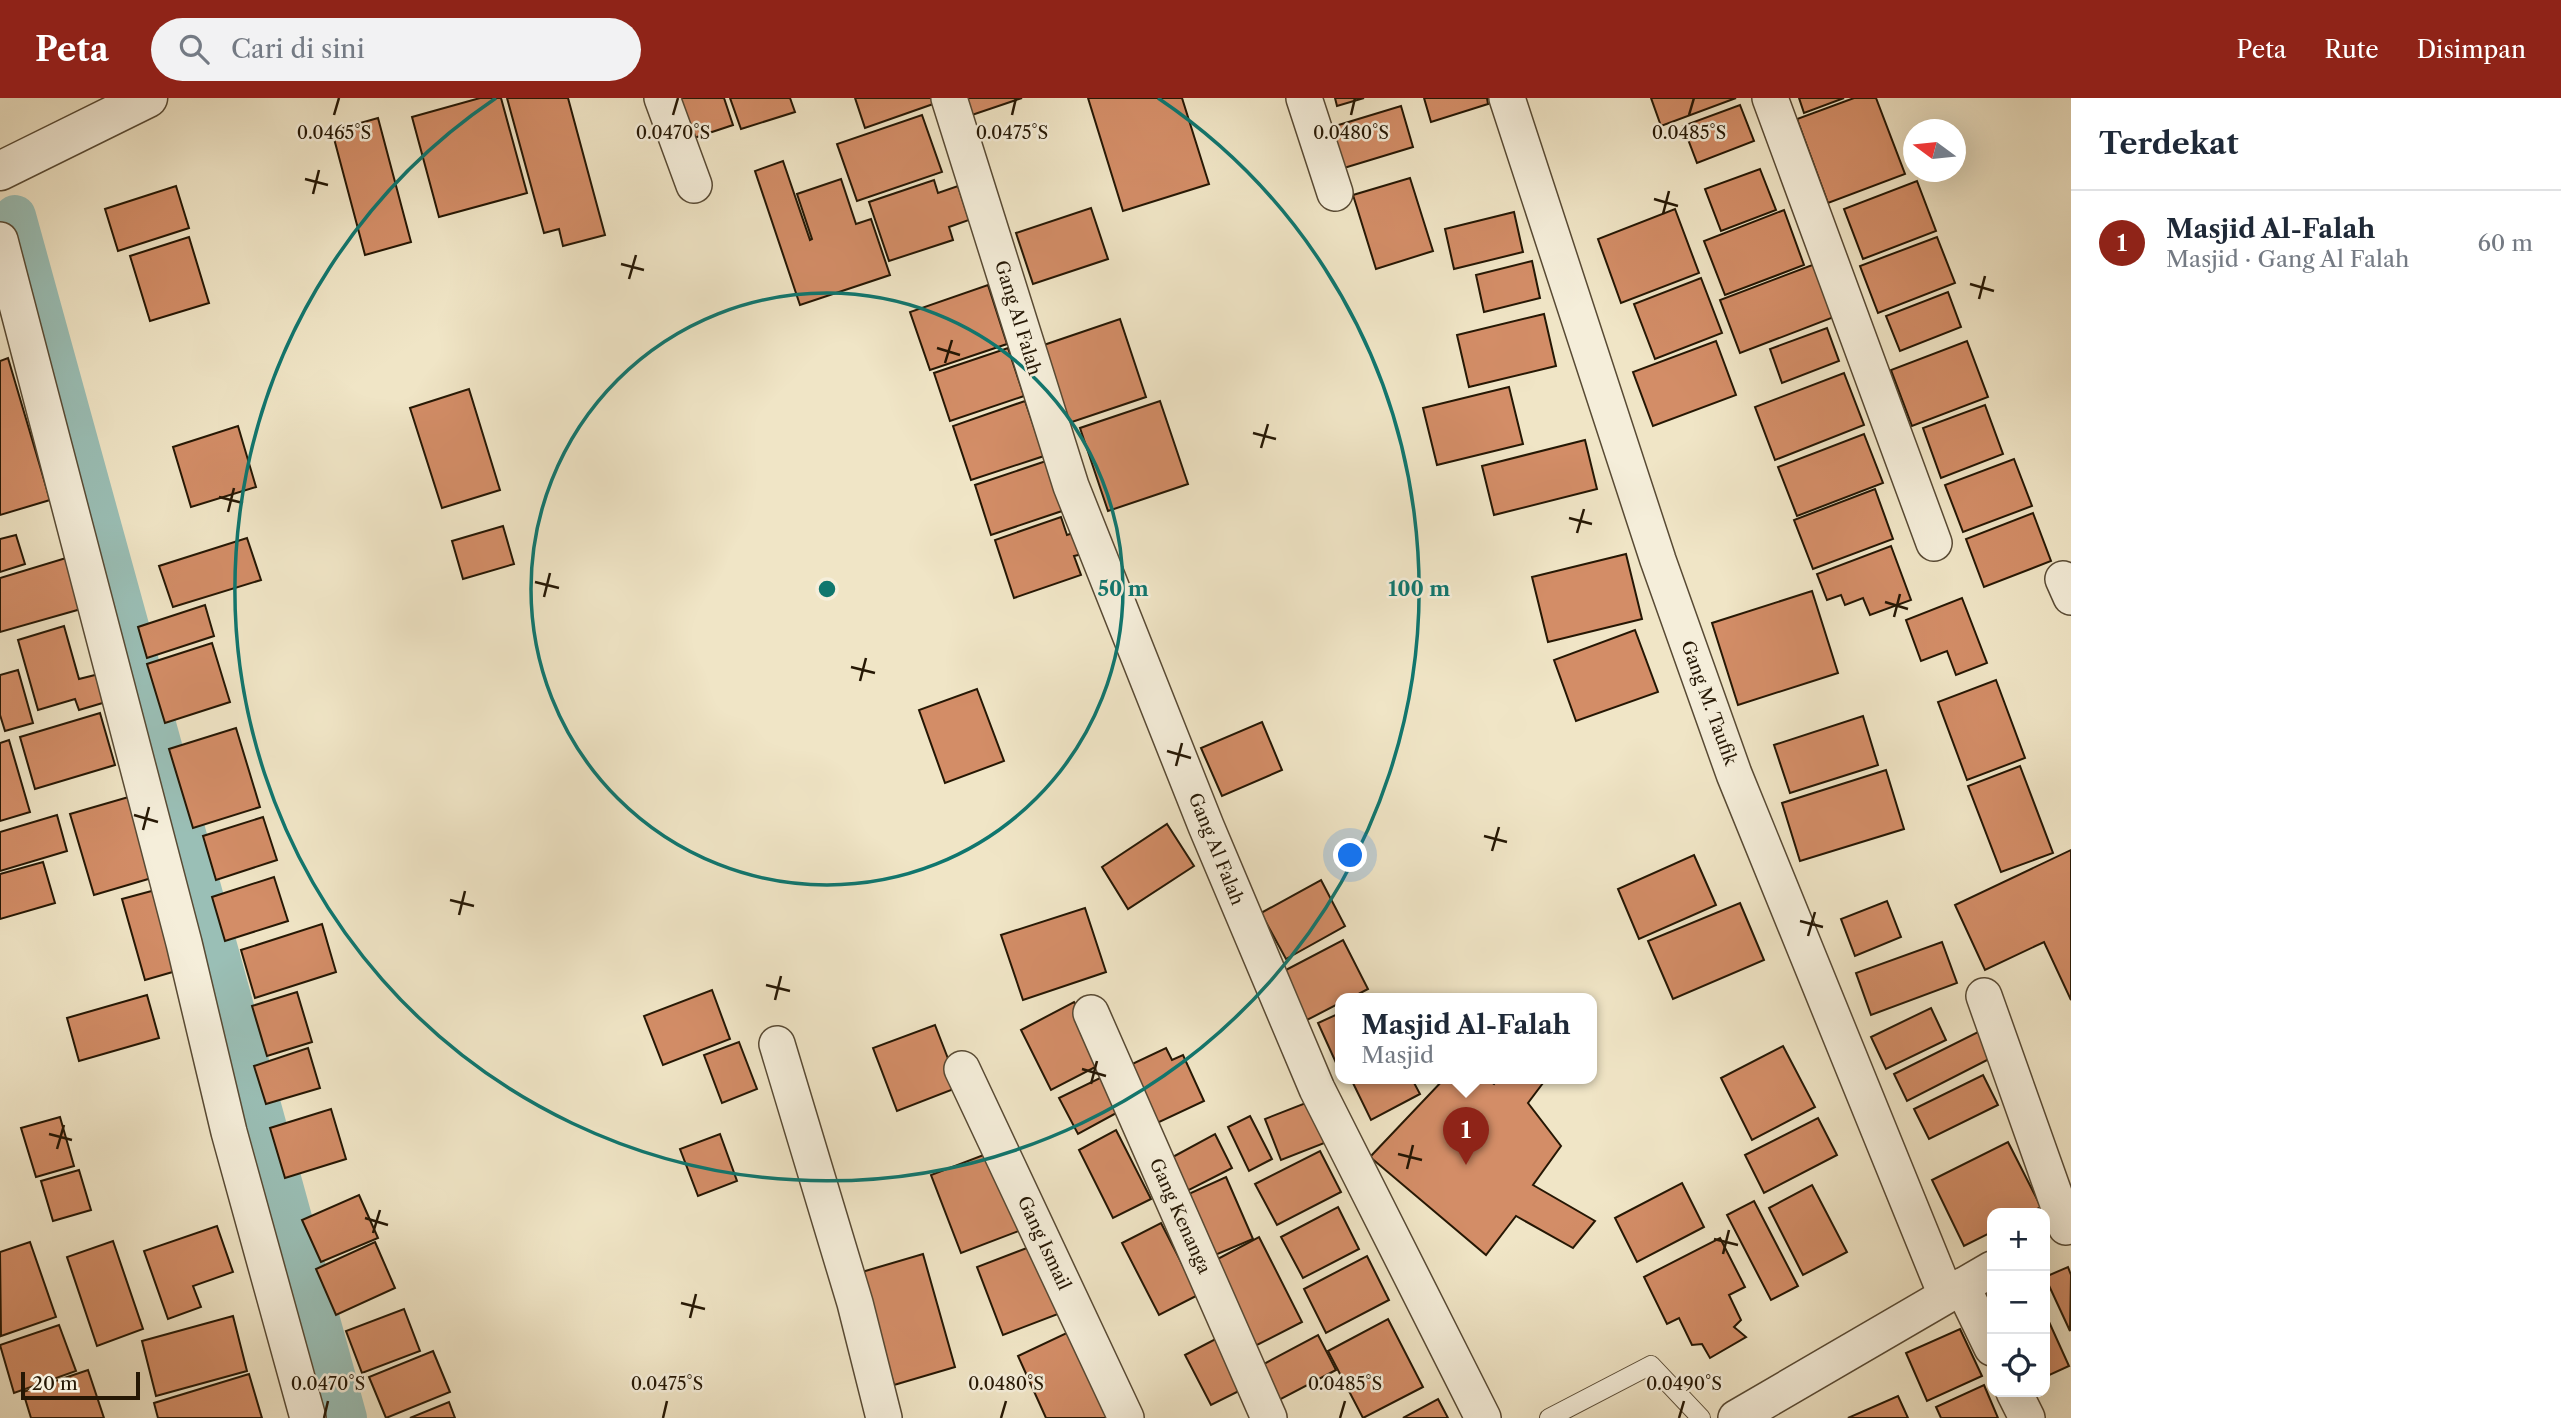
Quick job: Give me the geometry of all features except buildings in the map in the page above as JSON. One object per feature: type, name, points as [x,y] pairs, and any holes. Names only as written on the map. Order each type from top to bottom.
[{"type":"street","points":[[662,98],[694,185]]},
{"type":"street","name":"Gang Al Falah","points":[[949,98],[1071,486],[1206,826],[1317,1088],[1483,1418]]},
{"type":"street","points":[[1304,98],[1335,193]]},
{"type":"street","name":"Gang M. Taufik","points":[[1507,98],[1658,560],[1734,774],[1954,1291],[1987,1340]]},
{"type":"street","points":[[1770,98],[1934,542]]},
{"type":"street","points":[[0,171],[141,99]]},
{"type":"street","points":[[0,240],[184,943],[229,1132],[308,1418]]},
{"type":"street","points":[[1984,996],[2060,1230]]},
{"type":"street","name":"Gang Kenanga","points":[[1091,1013],[1269,1418]]},
{"type":"street","points":[[777,1044],[855,1303],[884,1418]]},
{"type":"street","name":"Gang Ismail","points":[[962,1069],[1126,1418]]},
{"type":"street","points":[[1736,1418],[1989,1271]]},
{"type":"street","points":[[2016,1397],[2027,1418]]},
{"type":"lane","points":[[1549,1418],[1651,1365],[1701,1418]]},
{"type":"waterway","points":[[15,216],[346,1418]]},
{"type":"place","name":"Masjid Al-Falah","points":[[1466,1165]]}]
